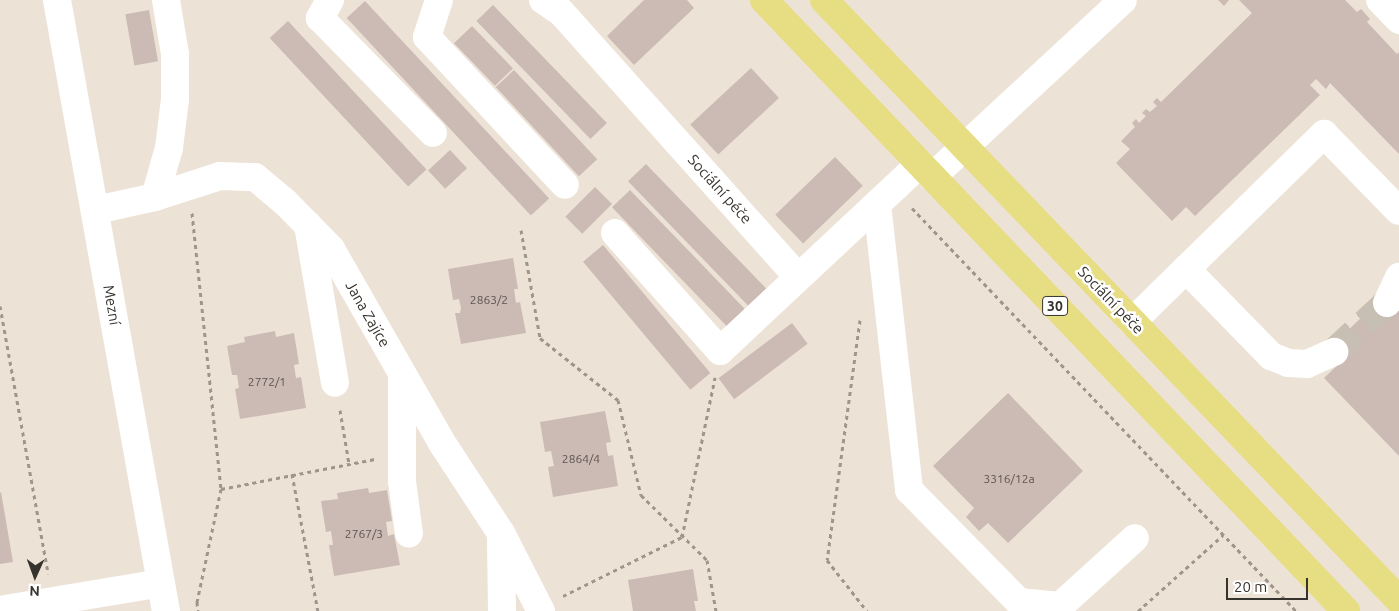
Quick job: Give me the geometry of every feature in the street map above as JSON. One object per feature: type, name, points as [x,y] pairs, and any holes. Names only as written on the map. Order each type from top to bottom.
[{"type":"main road","name":"30","points":[[764,0],[1346,611]]},
{"type":"main road","name":"Sociální péče","points":[[824,0],[1399,600]]},
{"type":"street","name":"Mezní","points":[[57,0],[96,210],[166,611]]},
{"type":"street","points":[[155,197],[169,148],[175,100],[175,54],[166,0]]},
{"type":"street","points":[[330,0],[320,18],[433,133]]},
{"type":"street","points":[[439,0],[427,37],[566,186]]},
{"type":"street","points":[[615,232],[720,351],[886,196],[965,149],[1123,0]]},
{"type":"street","points":[[1380,0],[1399,20]]},
{"type":"street","name":"Sociální péče","points":[[559,4],[798,277]]},
{"type":"street","points":[[1132,322],[1324,134],[1399,211]]},
{"type":"street","name":"Jana Zajíce","points":[[96,210],[155,197],[220,176],[255,177],[331,249],[444,446],[501,533],[541,609]]},
{"type":"street","points":[[886,196],[909,490],[1018,602],[1060,606],[1135,538]]},
{"type":"street","points":[[308,226],[335,383]]},
{"type":"street","points":[[1186,269],[1271,356],[1288,363],[1307,364],[1334,352]]},
{"type":"street","points":[[1387,303],[1395,292],[1399,277]]},
{"type":"street","points":[[402,372],[402,481],[409,534]]},
{"type":"street","points":[[501,533],[502,611]]},
{"type":"street","points":[[0,610],[161,584]]},
{"type":"path","points":[[189,185],[221,489],[196,602],[198,611]]},
{"type":"path","points":[[886,196],[1296,611]]},
{"type":"path","points":[[521,230],[540,338],[618,400],[640,495],[707,560],[716,611]]},
{"type":"path","points":[[0,306],[44,555]]},
{"type":"path","points":[[862,311],[827,560],[867,611]]},
{"type":"path","points":[[682,537],[720,351]]},
{"type":"path","points":[[335,383],[350,464]]},
{"type":"path","points":[[221,489],[402,454]]},
{"type":"path","points":[[292,474],[318,611]]},
{"type":"path","points":[[1138,611],[1223,535]]},
{"type":"path","points":[[541,609],[682,537]]},
{"type":"building","points":[[644,0],[687,0],[694,8],[634,65],[607,36]]},
{"type":"building","points":[[1218,0],[1229,0],[1224,6]]},
{"type":"building","points":[[1239,0],[1345,0],[1357,12],[1361,9],[1370,19],[1367,22],[1397,54],[1399,52],[1399,154],[1330,83],[1326,89],[1316,79],[1310,85],[1320,95],[1195,216],[1186,207],[1172,221],[1116,163],[1130,149],[1121,141],[1135,127],[1132,123],[1136,119],[1139,123],[1146,116],[1142,113],[1146,109],[1150,112],[1157,106],[1153,102],[1157,98],[1161,102],[1252,13]]},
{"type":"building","points":[[365,1],[549,198],[531,216],[347,18]]},
{"type":"building","points":[[493,5],[607,123],[590,139],[476,21]]},
{"type":"building","points":[[149,10],[158,61],[134,65],[125,14]]},
{"type":"building","points":[[288,21],[426,169],[408,187],[270,38]]},
{"type":"building","points":[[472,26],[513,68],[495,86],[454,43]]},
{"type":"building","points":[[751,68],[779,98],[718,155],[690,125]]},
{"type":"building","points":[[514,70],[597,159],[579,176],[496,87]]},
{"type":"building","points":[[450,150],[467,168],[445,189],[428,170]]},
{"type":"building","points":[[835,157],[863,186],[803,243],[775,215]]},
{"type":"building","points":[[646,164],[766,288],[748,306],[628,181]]},
{"type":"building","points":[[595,187],[612,204],[582,234],[565,217]]},
{"type":"building","points":[[630,190],[745,309],[727,327],[612,207]]},
{"type":"building","points":[[603,245],[710,373],[690,390],[583,262]]},
{"type":"building","points":[[513,258],[518,289],[514,289],[516,303],[520,302],[526,333],[461,344],[455,313],[460,313],[461,308],[459,299],[453,300],[448,269]]},
{"type":"building","points":[[1382,297],[1399,306],[1399,456],[1324,378],[1342,361],[1330,348]]},
{"type":"building","points":[[792,323],[808,344],[734,399],[719,378]]},
{"type":"building","points":[[275,331],[276,337],[294,333],[299,364],[294,365],[296,378],[301,377],[306,408],[240,419],[235,389],[239,388],[237,375],[232,375],[227,346],[245,342],[244,337]]},
{"type":"building","points":[[1008,393],[1083,471],[1008,543],[988,523],[979,531],[966,517],[974,508],[933,466]]},
{"type":"building","points":[[605,411],[611,442],[606,443],[608,456],[613,455],[618,486],[553,497],[548,467],[554,466],[551,451],[545,452],[540,422]]},
{"type":"building","points":[[368,488],[369,493],[387,490],[392,521],[386,522],[388,536],[394,534],[400,565],[334,576],[329,545],[333,545],[331,531],[326,532],[321,501],[338,499],[337,493]]},
{"type":"building","points":[[0,493],[13,562],[0,564]]},
{"type":"building","points":[[693,569],[698,601],[694,601],[696,611],[633,611],[628,580]]},
{"type":"tunnel","points":[[1334,352],[1387,303]]}]
